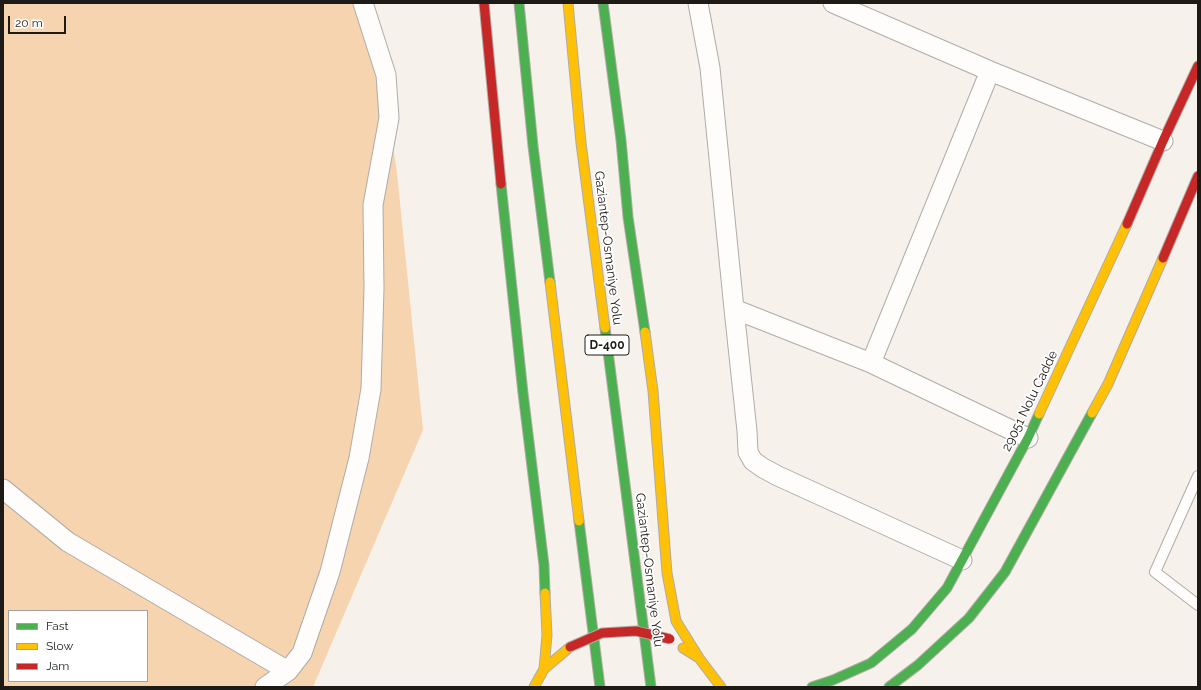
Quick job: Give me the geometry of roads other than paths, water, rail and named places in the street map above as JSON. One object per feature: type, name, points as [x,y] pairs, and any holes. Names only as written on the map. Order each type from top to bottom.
[{"type":"main road","points":[[484,3],[497,148],[523,394],[544,565],[547,635],[544,669]]},
{"type":"main road","points":[[519,3],[534,154],[600,687]]},
{"type":"main road","name":"Gaziantep-Osmaniye Yolu","points":[[568,3],[581,143],[651,687]]},
{"type":"main road","points":[[603,3],[621,140],[628,217],[653,391],[667,573],[676,621],[699,658],[721,687]]},
{"type":"main road","name":"29051 Nolu Cadde","points":[[812,687],[833,680],[871,663],[912,629],[946,588],[1028,438],[1118,244],[1198,66]]},
{"type":"main road","points":[[889,687],[918,664],[968,618],[1005,572],[1108,384],[1198,176]]},
{"type":"main road","points":[[534,687],[544,669],[570,646],[602,633],[636,631],[670,639],[699,658]]},
{"type":"street","points":[[265,687],[288,671],[302,653],[330,572],[359,458],[371,389],[374,288],[373,205],[389,118],[386,75],[363,3]]},
{"type":"street","points":[[698,3],[710,68],[721,193],[747,430],[748,452],[753,461],[778,476],[962,560]]},
{"type":"street","points":[[833,3],[990,71],[1163,141]]},
{"type":"street","points":[[871,363],[990,71]]},
{"type":"street","points":[[734,310],[871,363],[1028,438]]},
{"type":"street","points":[[3,489],[68,542],[288,671]]},
{"type":"lane","points":[[1198,476],[1155,572],[1198,605]]}]
